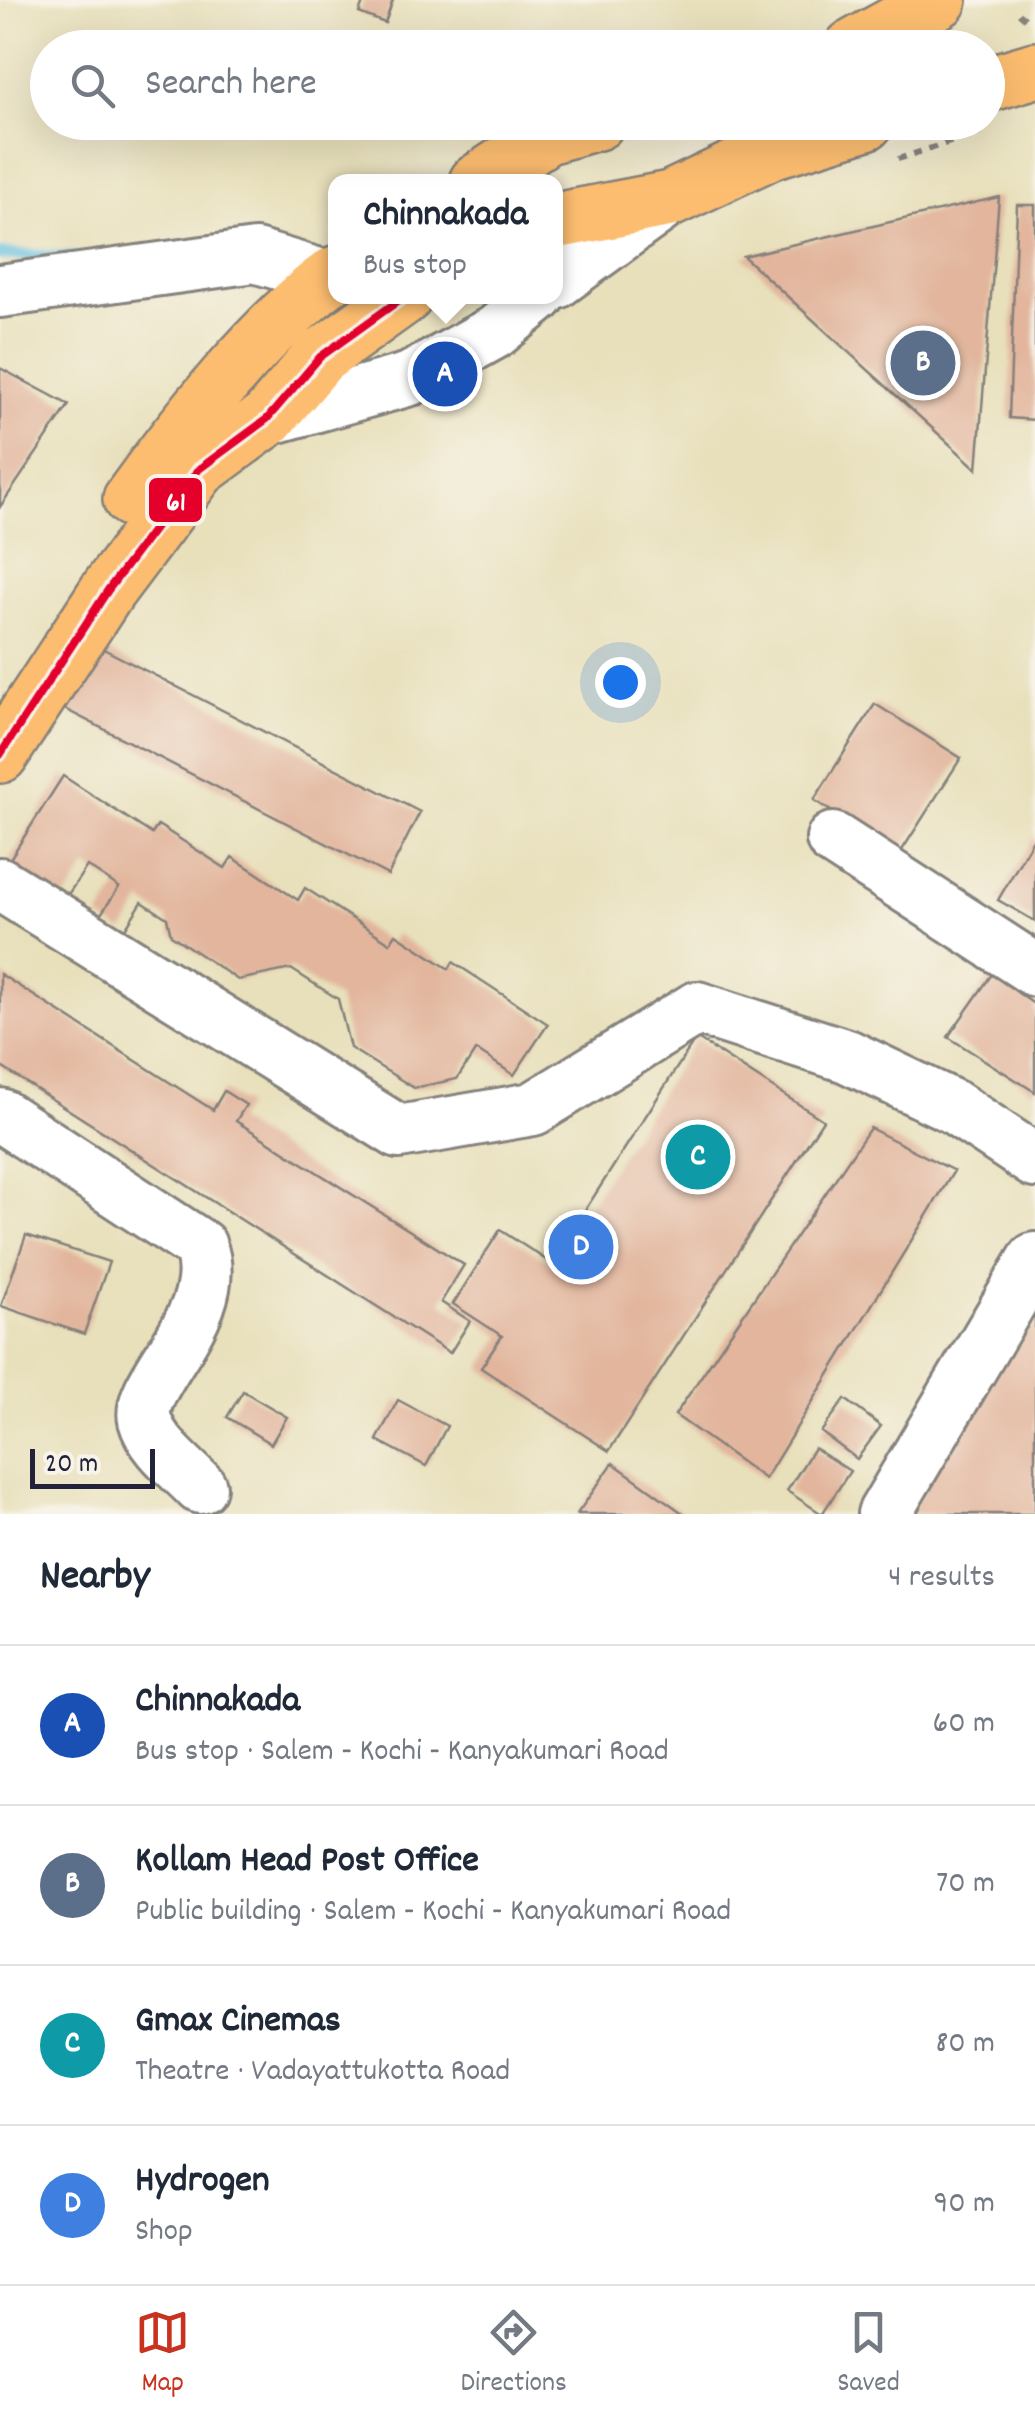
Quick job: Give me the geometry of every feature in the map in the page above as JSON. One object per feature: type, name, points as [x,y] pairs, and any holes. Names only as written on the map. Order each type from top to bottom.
[{"type":"main road","points":[[885,30],[939,0]]},
{"type":"main road","points":[[1005,96],[1035,70]]},
{"type":"main road","points":[[489,174],[541,140]]},
{"type":"main road","points":[[563,220],[670,200],[771,151],[879,141]]},
{"type":"main road","points":[[0,692],[168,448],[255,348],[328,280]]},
{"type":"main road","points":[[0,754],[108,590],[199,469],[267,419],[320,357],[394,304]]},
{"type":"street","points":[[563,278],[670,200]]},
{"type":"street","points":[[0,291],[255,256],[328,275]]},
{"type":"street","points":[[267,419],[410,379],[495,332],[529,304]]},
{"type":"street","points":[[832,838],[1035,970]]},
{"type":"street","points":[[0,884],[400,1132],[533,1109],[698,1008],[847,1056],[954,1107],[1035,1161]]},
{"type":"street","points":[[0,1116],[200,1246],[208,1268],[202,1293],[171,1362],[149,1394],[144,1418],[158,1444],[200,1487]]},
{"type":"street","points":[[884,1514],[1035,1259]]},
{"type":"building","points":[[364,0],[393,0],[385,23],[359,13]]},
{"type":"building","points":[[999,197],[977,469],[743,256]]},
{"type":"building","points":[[1017,205],[1035,205],[1035,420],[1009,418]]},
{"type":"building","points":[[0,368],[69,405],[0,507]]},
{"type":"building","points":[[88,641],[420,812],[388,875],[55,704]]},
{"type":"building","points":[[875,704],[961,758],[899,855],[814,800]]},
{"type":"building","points":[[63,776],[152,834],[158,825],[225,868],[232,857],[298,900],[305,888],[390,943],[396,934],[449,969],[453,962],[548,1024],[514,1075],[476,1050],[457,1079],[414,1088],[350,1048],[338,999],[291,969],[238,980],[171,935],[167,918],[142,902],[123,932],[99,917],[119,887],[87,866],[65,899],[8,862]]},
{"type":"building","points":[[1035,836],[1035,921],[998,900]]},
{"type":"building","points":[[0,974],[213,1110],[224,1091],[246,1105],[236,1121],[464,1265],[441,1302],[470,1321],[450,1353],[0,1066]]},
{"type":"building","points":[[992,974],[1035,1005],[1035,1092],[948,1037]]},
{"type":"building","points":[[696,1038],[823,1120],[609,1451],[481,1368],[502,1336],[453,1304],[500,1230],[551,1263]]},
{"type":"building","points":[[870,1128],[954,1171],[765,1479],[675,1415]]},
{"type":"building","points":[[26,1235],[109,1262],[84,1334],[1,1306]]},
{"type":"building","points":[[1035,1295],[1035,1514],[910,1514]]},
{"type":"building","points":[[243,1391],[287,1417],[271,1444],[227,1417]]},
{"type":"building","points":[[845,1399],[881,1426],[857,1459],[821,1432]]},
{"type":"building","points":[[398,1400],[447,1426],[426,1466],[377,1440]]},
{"type":"building","points":[[814,1448],[850,1471],[822,1514],[787,1491]]},
{"type":"building","points":[[613,1463],[684,1514],[577,1514]]},
{"type":"waterway","points":[[0,254],[73,258]]},
{"type":"transit line","name":"61","points":[[0,755],[108,590],[199,469],[267,419],[320,357],[394,304]]},
{"type":"place","name":"Kollam Head Post Office","points":[[923,363]]},
{"type":"place","name":"Chinnakada","points":[[445,374]]},
{"type":"place","name":"Gmax Cinemas","points":[[698,1157]]},
{"type":"place","name":"Hydrogen","points":[[581,1247]]}]
